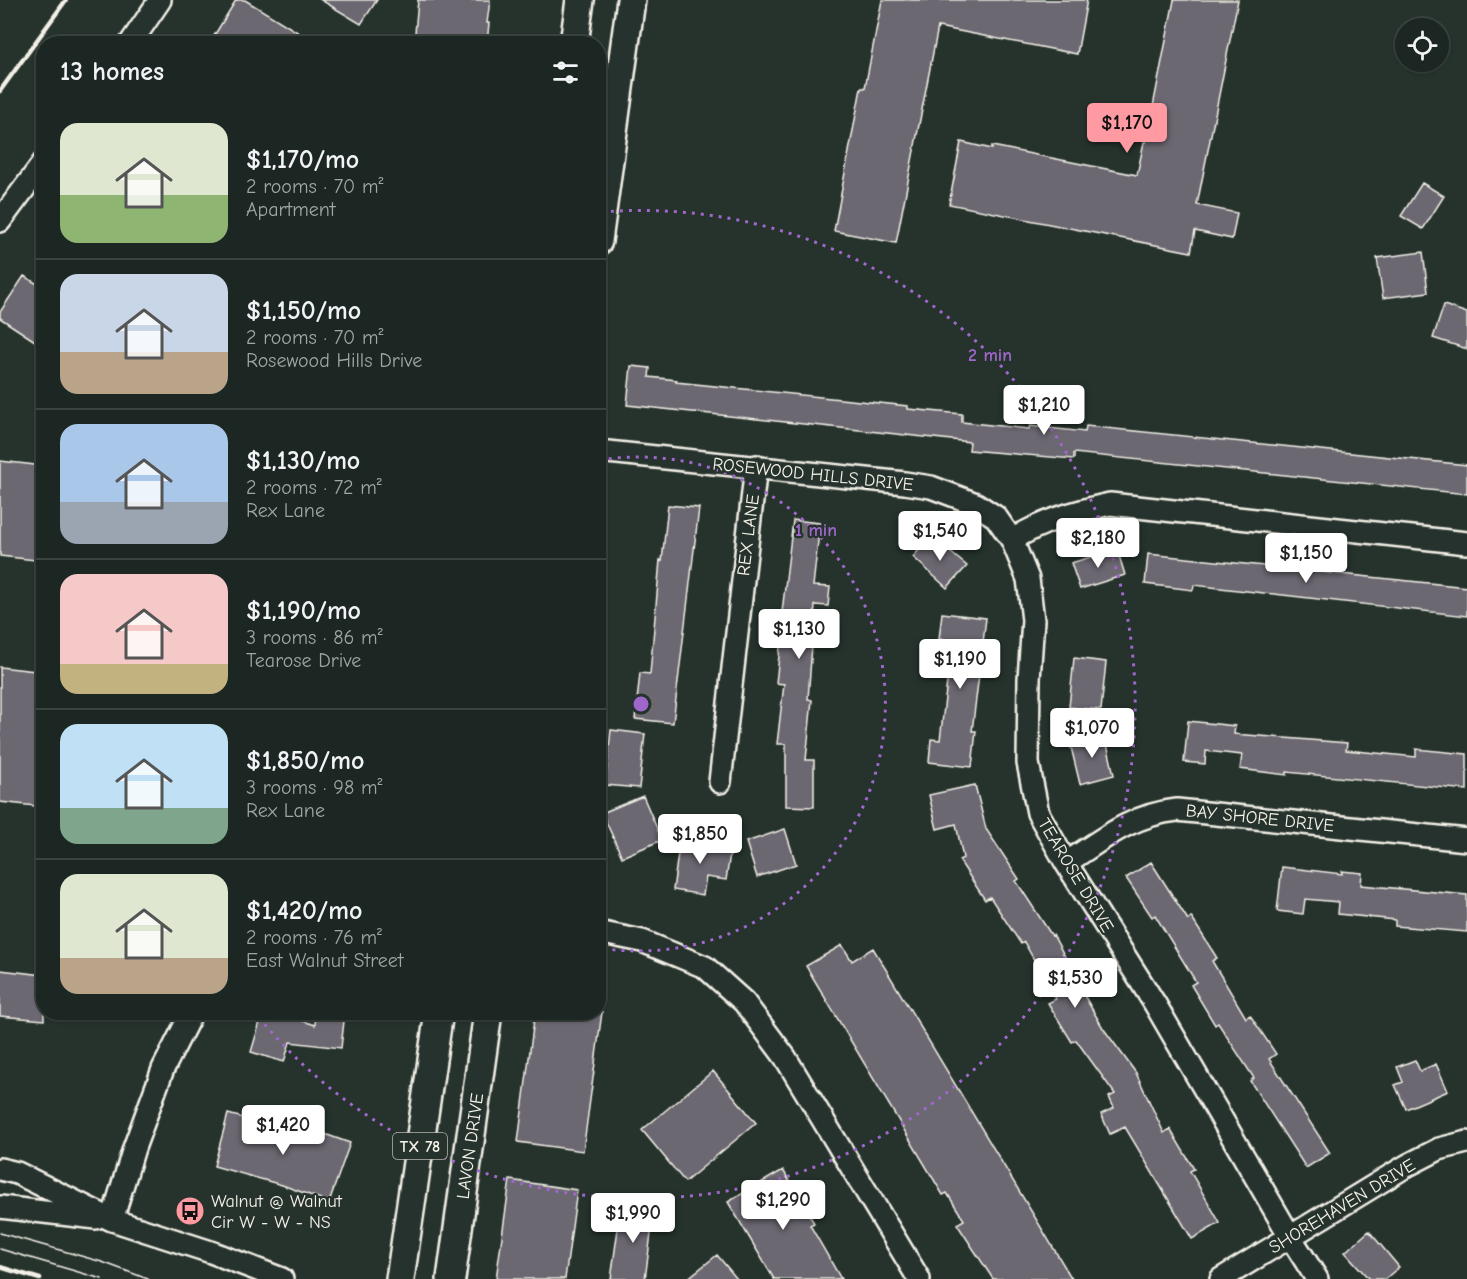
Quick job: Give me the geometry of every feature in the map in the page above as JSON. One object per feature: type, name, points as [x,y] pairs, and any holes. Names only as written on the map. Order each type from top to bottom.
[{"type":"main road","points":[[575,36],[580,0]]},
{"type":"main road","points":[[606,184],[632,0]]},
{"type":"main road","name":"TX 78","points":[[400,1279],[438,1020]]},
{"type":"main road","name":"LAVON DRIVE","points":[[452,1279],[487,1020]]},
{"type":"street","points":[[135,36],[160,0]]},
{"type":"street","points":[[0,221],[36,173]]},
{"type":"street","name":"ROSEWOOD HILLS DRIVE","points":[[606,452],[756,466],[931,487],[976,504],[996,517],[1012,540]]},
{"type":"street","name":"REX LANE","points":[[720,782],[756,466]]},
{"type":"street","points":[[1012,540],[1035,526],[1079,511],[1110,504],[1467,543]]},
{"type":"street","name":"TEAROSE DRIVE","points":[[1012,540],[1028,579],[1033,620],[1029,679],[1028,763],[1038,813],[1066,863],[1155,1004],[1317,1279]]},
{"type":"street","name":"BAY SHORE DRIVE","points":[[1066,863],[1130,822],[1154,812],[1176,810],[1467,840]]},
{"type":"street","points":[[606,934],[642,941],[705,967],[744,1002],[785,1057],[919,1279]]},
{"type":"street","points":[[112,1220],[134,1148],[164,1069],[188,1020]]},
{"type":"street","name":"SHOREHAVEN DRIVE","points":[[1221,1279],[1416,1160],[1439,1149],[1467,1142]]},
{"type":"street","points":[[0,1169],[17,1173],[112,1220],[211,1252],[282,1279]]},
{"type":"street","points":[[0,1207],[112,1220]]},
{"type":"building","points":[[236,0],[245,0],[304,36],[214,36]]},
{"type":"building","points":[[321,0],[377,0],[361,24]]},
{"type":"building","points":[[418,0],[490,0],[488,36],[415,36]]},
{"type":"building","points":[[882,0],[1087,0],[1077,54],[938,27],[896,243],[834,231],[861,88],[865,88]]},
{"type":"building","points":[[1174,0],[1238,0],[1197,205],[1237,213],[1232,239],[1195,231],[1191,252],[949,204],[961,142],[1137,175],[1144,142],[1146,142]]},
{"type":"building","points":[[1422,183],[1444,196],[1423,229],[1401,216]]},
{"type":"building","points":[[1423,252],[1428,292],[1383,298],[1377,258]]},
{"type":"building","points":[[24,276],[36,283],[36,342],[0,318],[0,312]]},
{"type":"building","points":[[1444,305],[1467,313],[1467,349],[1433,338]]},
{"type":"building","points":[[631,366],[650,368],[649,377],[677,380],[676,382],[908,406],[908,409],[962,414],[962,422],[1085,432],[1086,426],[1467,465],[1467,494],[1074,453],[1074,459],[969,450],[970,442],[627,405]]},
{"type":"building","points":[[0,461],[36,465],[36,560],[0,556]]},
{"type":"building","points":[[668,505],[699,508],[673,723],[635,719],[640,673],[650,674],[660,560],[662,561]]},
{"type":"building","points":[[793,520],[820,523],[813,586],[830,587],[828,606],[815,605],[808,699],[812,700],[806,760],[814,760],[814,807],[786,806],[786,744],[777,744],[784,684],[776,683]]},
{"type":"building","points":[[931,536],[967,566],[947,588],[913,557]]},
{"type":"building","points":[[1117,549],[1125,575],[1080,589],[1071,563]]},
{"type":"building","points":[[1148,554],[1467,587],[1467,616],[1194,585],[1193,590],[1145,584]]},
{"type":"building","points":[[942,613],[986,618],[972,731],[976,731],[972,767],[929,762],[931,739],[940,740],[952,640],[939,639]]},
{"type":"building","points":[[1074,658],[1106,662],[1101,710],[1069,707]]},
{"type":"building","points":[[0,667],[36,671],[36,806],[0,802]]},
{"type":"building","points":[[1188,721],[1235,726],[1234,734],[1347,743],[1346,750],[1416,757],[1416,749],[1467,754],[1467,790],[1240,769],[1242,755],[1206,751],[1205,764],[1184,762]]},
{"type":"building","points":[[611,730],[645,734],[639,788],[606,785]]},
{"type":"building","points":[[1105,735],[1114,775],[1080,784],[1070,743]]},
{"type":"building","points":[[975,785],[986,829],[1019,879],[1016,881],[1053,935],[1076,977],[1074,978],[1103,1028],[1136,1073],[1164,1133],[1170,1129],[1194,1169],[1190,1171],[1220,1223],[1192,1239],[1125,1127],[1110,1134],[1101,1114],[1114,1108],[1109,1097],[1115,1094],[1076,1040],[1072,1042],[1048,1003],[1056,999],[1024,942],[1021,944],[990,897],[985,900],[959,860],[963,858],[956,824],[937,829],[929,795]]},
{"type":"building","points":[[643,796],[662,840],[622,857],[606,822],[606,811]]},
{"type":"building","points":[[785,829],[796,864],[757,877],[746,842]]},
{"type":"building","points":[[680,839],[731,847],[726,880],[706,877],[703,895],[673,890]]},
{"type":"building","points":[[1151,862],[1188,920],[1191,917],[1217,958],[1212,961],[1246,1018],[1250,1015],[1276,1054],[1269,1059],[1330,1153],[1306,1168],[1250,1081],[1254,1078],[1218,1023],[1215,1025],[1191,985],[1196,982],[1155,915],[1152,917],[1126,878]]},
{"type":"building","points":[[1282,867],[1342,874],[1342,871],[1362,873],[1361,885],[1467,895],[1467,932],[1395,926],[1395,920],[1338,914],[1339,902],[1305,899],[1303,914],[1277,911]]},
{"type":"building","points":[[842,945],[852,961],[873,948],[1072,1279],[993,1279],[957,1224],[964,1220],[947,1193],[943,1195],[806,966]]},
{"type":"building","points":[[0,970],[36,974],[36,1019],[0,1016]]},
{"type":"building","points":[[261,1020],[300,1020],[315,1025],[315,1020],[344,1020],[341,1048],[290,1042],[284,1062],[251,1052]]},
{"type":"building","points":[[534,1020],[601,1020],[583,1151],[518,1142]]},
{"type":"building","points":[[1415,1060],[1420,1071],[1436,1064],[1448,1091],[1406,1109],[1395,1085],[1403,1082],[1397,1067]]},
{"type":"building","points":[[713,1071],[756,1123],[685,1182],[642,1130]]},
{"type":"building","points":[[228,1114],[303,1134],[305,1127],[350,1143],[329,1202],[282,1185],[214,1166]]},
{"type":"building","points":[[783,1170],[814,1223],[810,1225],[841,1279],[774,1279],[728,1202]]},
{"type":"building","points":[[510,1180],[577,1190],[565,1279],[496,1279]]},
{"type":"building","points":[[621,1207],[654,1211],[645,1279],[611,1279]]},
{"type":"building","points":[[1369,1231],[1399,1267],[1385,1279],[1369,1279],[1345,1252]]},
{"type":"building","points":[[717,1255],[737,1279],[687,1279]]},
{"type":"tram line","points":[[0,1233],[102,1262],[148,1279]]},
{"type":"tram line","points":[[0,1249],[102,1279]]},
{"type":"railway","points":[[40,36],[66,0]]},
{"type":"railway","points":[[0,91],[36,41]]},
{"type":"railway","points":[[0,1267],[40,1279]]},
{"type":"place","name":"Walnut @ Walnut Cir W - W - NS","points":[[190,1211]]}]
